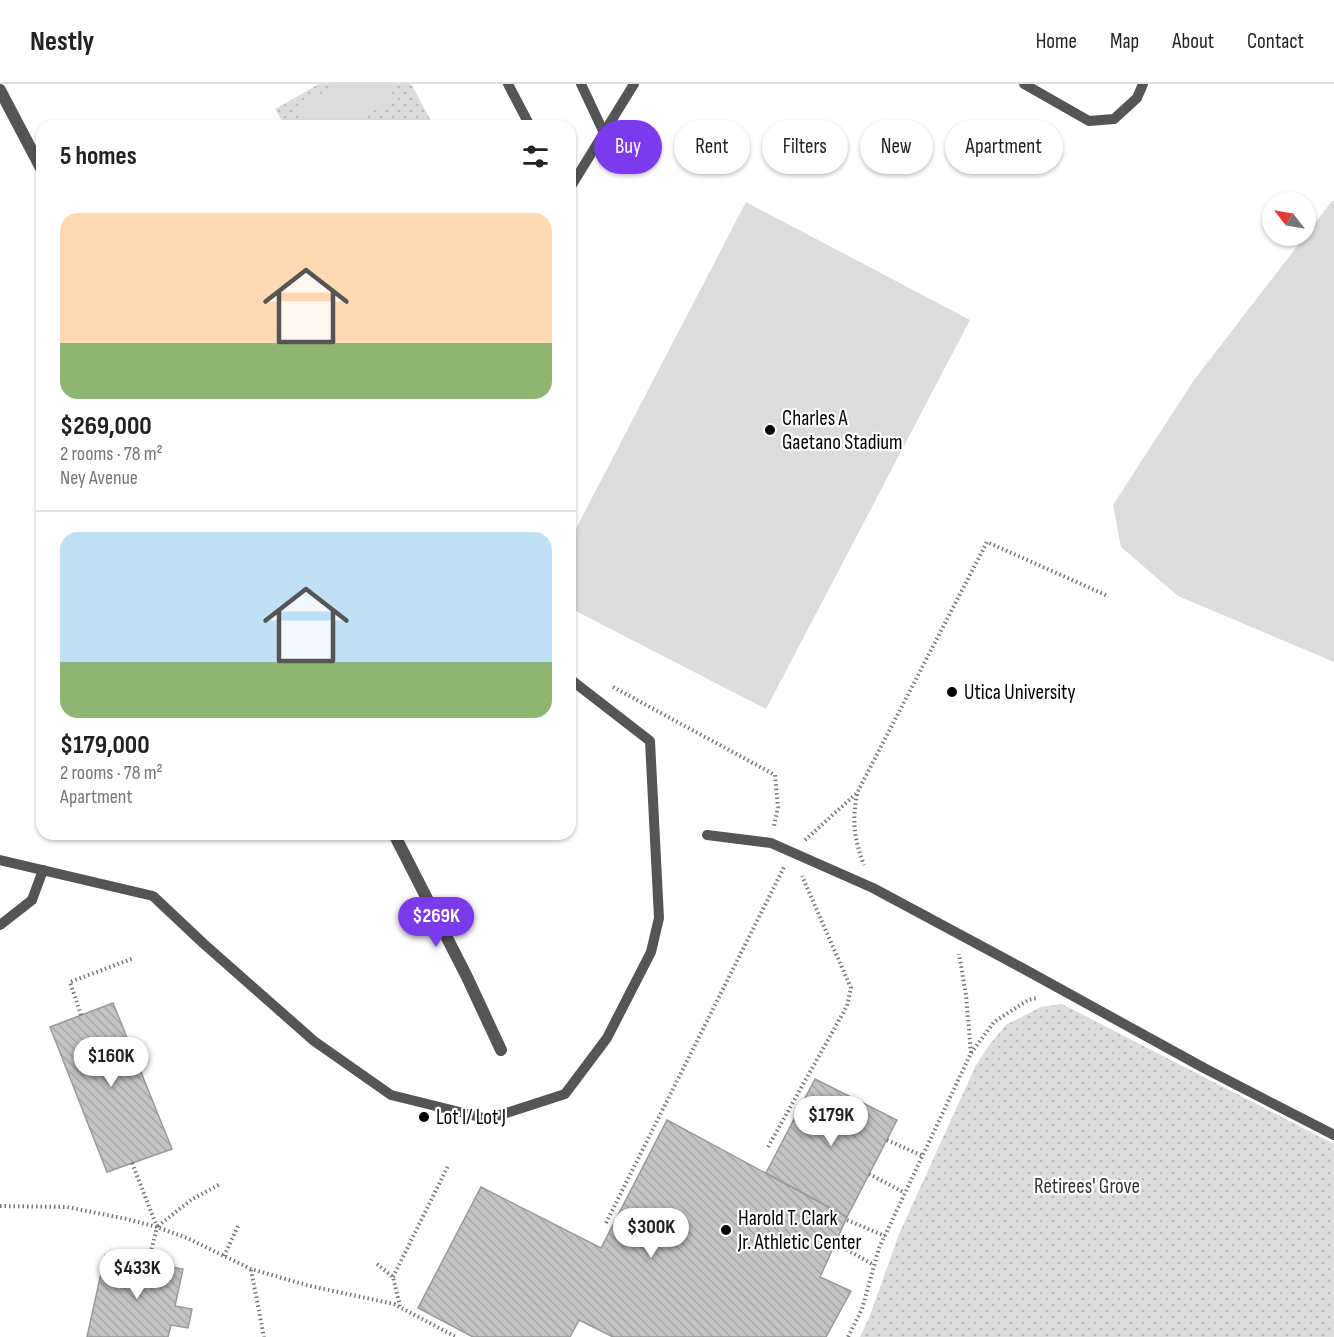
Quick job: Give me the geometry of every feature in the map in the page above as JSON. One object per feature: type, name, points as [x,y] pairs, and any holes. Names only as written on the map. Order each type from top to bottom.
[{"type":"street","points":[[0,90],[36,159]]},
{"type":"street","points":[[397,840],[501,1050]]},
{"type":"lane","points":[[508,84],[527,120]]},
{"type":"lane","points":[[581,84],[598,120]]},
{"type":"lane","points":[[612,120],[634,84]]},
{"type":"lane","points":[[1024,84],[1089,121],[1114,119],[1137,98],[1143,84]]},
{"type":"lane","points":[[576,178],[594,149]]},
{"type":"lane","points":[[0,860],[153,896],[314,1041],[391,1095],[488,1119],[565,1094],[607,1038],[651,952],[659,918],[650,741],[576,684]]},
{"type":"lane","points":[[707,835],[771,843],[873,888],[1204,1068],[1334,1135]]},
{"type":"lane","points":[[0,925],[32,900],[43,870]]},
{"type":"path","points":[[873,888],[857,847],[854,814],[857,793],[987,542],[1108,597]]},
{"type":"path","points":[[611,687],[775,775],[778,807],[771,843]]},
{"type":"path","points":[[606,1223],[791,852],[857,793]]},
{"type":"path","points":[[768,1147],[847,1006],[850,988],[791,852]]},
{"type":"path","points":[[947,928],[958,951],[966,995],[970,1053]]},
{"type":"path","points":[[81,1015],[70,982],[134,958]]},
{"type":"path","points":[[848,1337],[862,1309],[879,1248],[970,1053],[994,1022],[1028,1000],[1064,991]]},
{"type":"path","points":[[887,1140],[923,1156]]},
{"type":"path","points":[[132,1163],[157,1227],[148,1263]]},
{"type":"path","points":[[400,1307],[393,1276],[448,1166]]},
{"type":"path","points":[[869,1174],[906,1193]]},
{"type":"path","points":[[157,1227],[191,1200],[220,1184]]},
{"type":"path","points":[[0,1206],[67,1207],[157,1227],[187,1238],[251,1269],[310,1286],[394,1304],[456,1337]]},
{"type":"path","points":[[847,1220],[885,1236]]},
{"type":"path","points":[[224,1256],[239,1224]]},
{"type":"path","points":[[835,1243],[874,1265]]},
{"type":"path","points":[[377,1264],[393,1276]]},
{"type":"path","points":[[251,1269],[264,1337]]},
{"type":"green space","points":[[319,84],[411,84],[431,120],[281,120],[275,109]]},
{"type":"green space","points":[[338,84],[387,84],[395,99],[357,120],[307,120],[299,106]]},
{"type":"green space","points":[[1334,201],[1334,662],[1178,596],[1121,547],[1113,505],[1194,380],[1297,246],[1316,246],[1316,222]]},
{"type":"green space","name":"Charles A Gaetano Stadium","points":[[746,202],[970,320],[766,709],[576,611],[576,528]]},
{"type":"green space","name":"Retirees' Grove","points":[[1062,1004],[1334,1144],[1334,1337],[860,1337],[899,1234],[976,1065],[1006,1025],[1041,1007]]},
{"type":"building","points":[[113,1003],[172,1149],[107,1172],[50,1027]]},
{"type":"building","points":[[815,1079],[897,1120],[847,1217],[766,1173]]},
{"type":"building","name":"Harold T. Clark Jr. Athletic Center","points":[[667,1120],[847,1217],[820,1277],[851,1291],[826,1337],[613,1337],[579,1320],[570,1337],[473,1337],[418,1308],[481,1187],[601,1248]]},
{"type":"building","points":[[105,1255],[183,1269],[175,1306],[192,1309],[188,1328],[171,1325],[168,1337],[87,1337]]},
{"type":"place","name":"Charles A Gaetano Stadium","points":[[770,430]]},
{"type":"place","name":"Utica University","points":[[952,692]]},
{"type":"place","name":"Lot I/ Lot J","points":[[424,1117]]},
{"type":"place","name":"Harold T. Clark Jr. Athletic Center","points":[[726,1230]]}]
